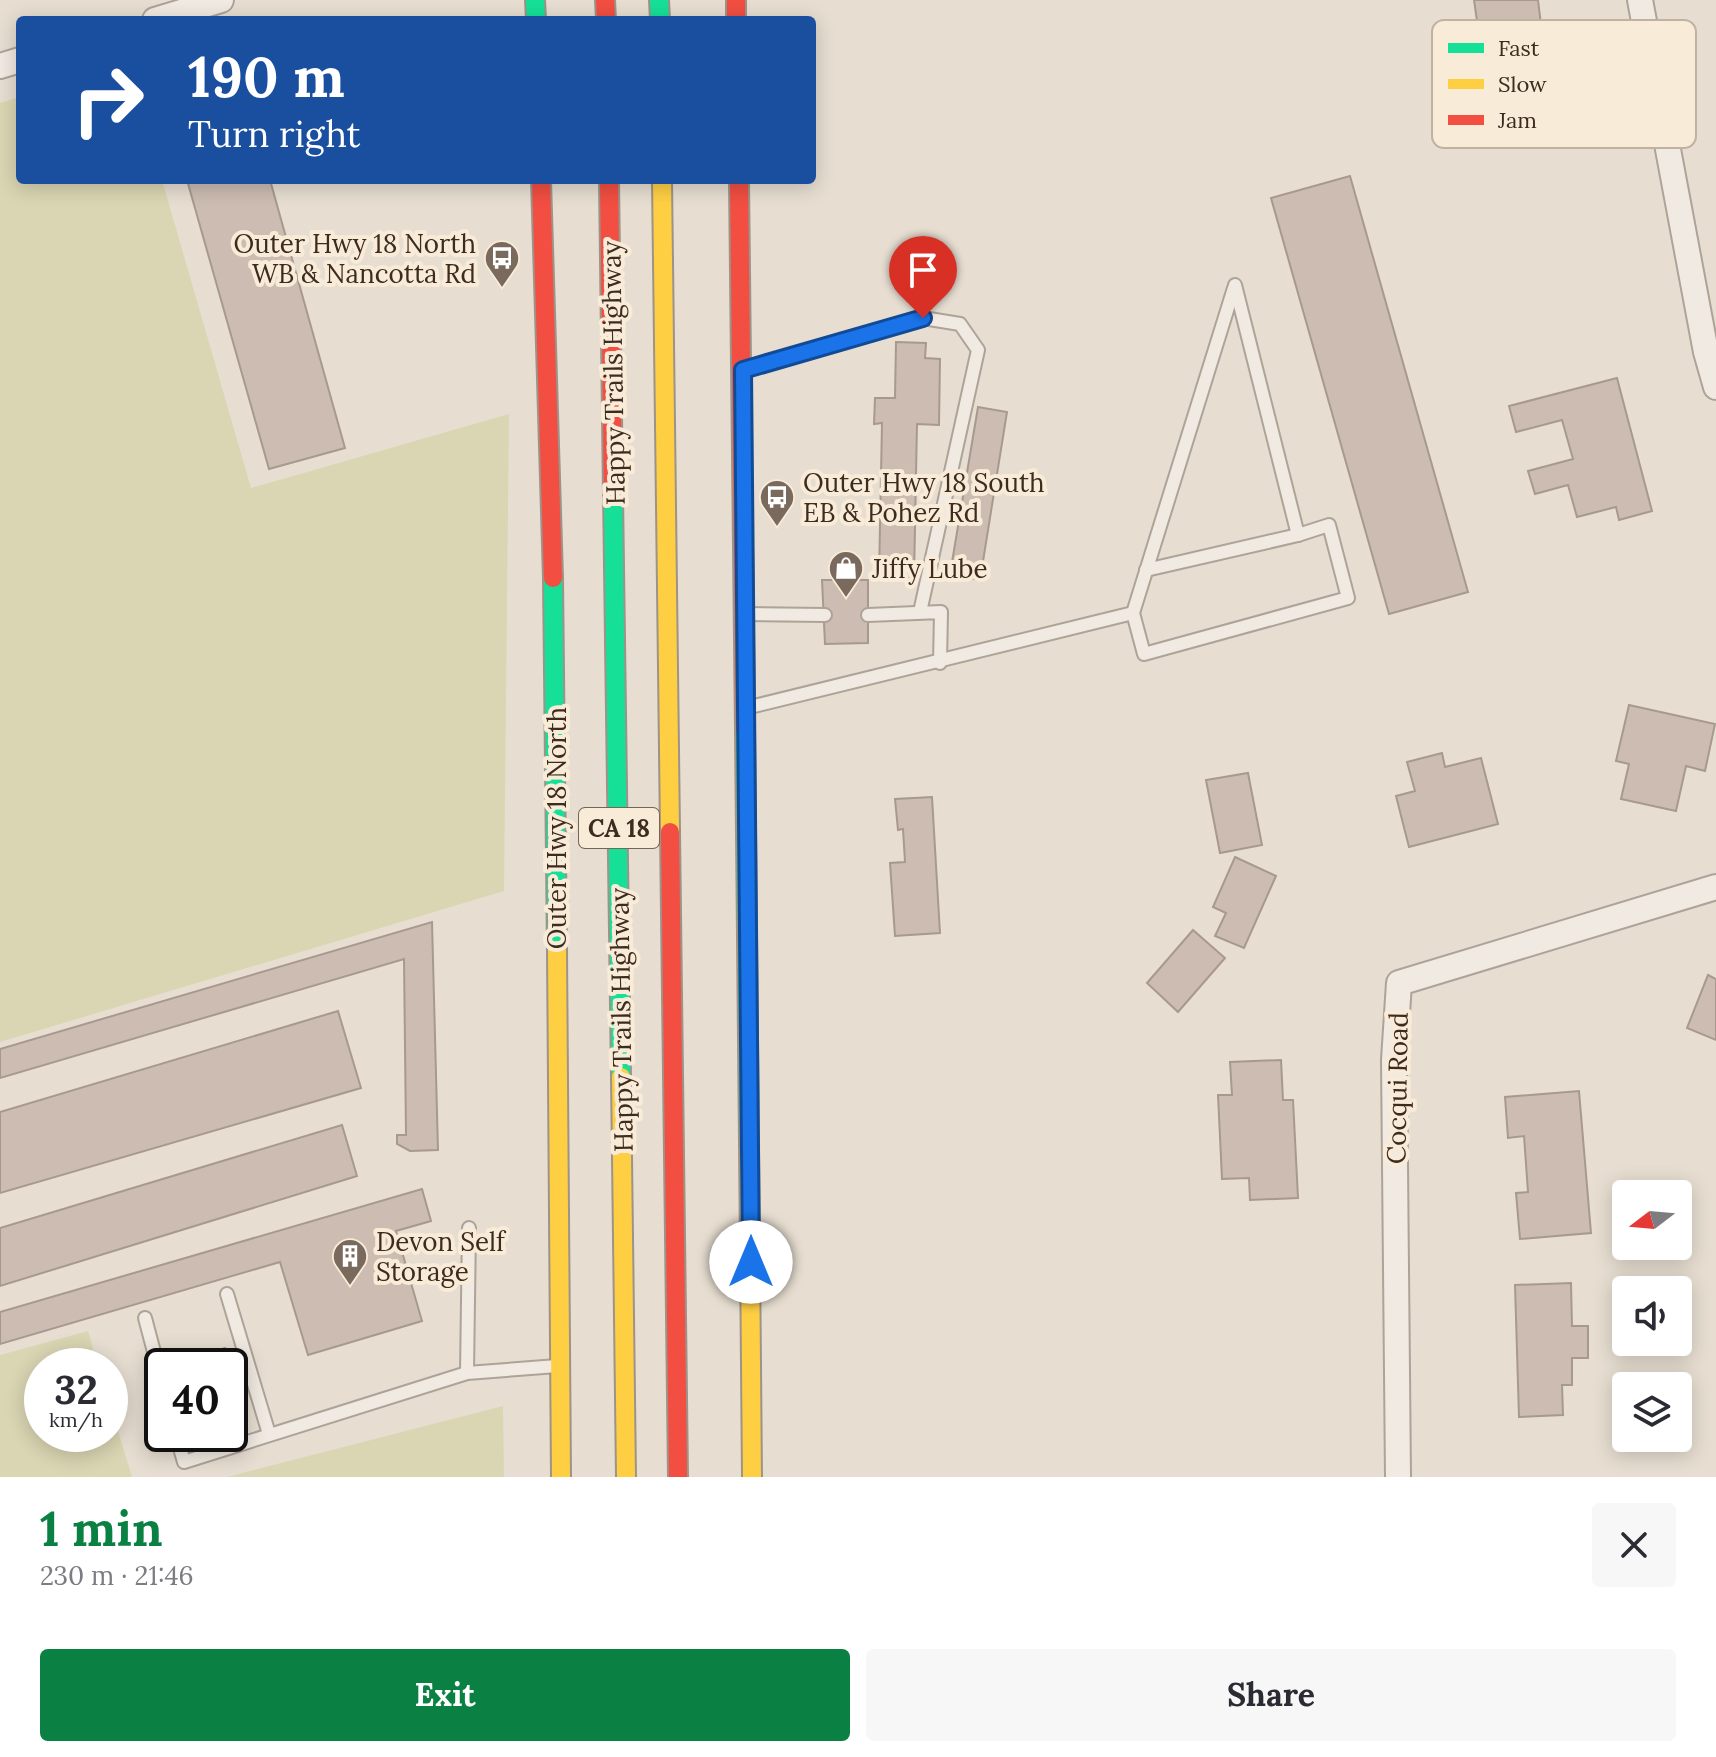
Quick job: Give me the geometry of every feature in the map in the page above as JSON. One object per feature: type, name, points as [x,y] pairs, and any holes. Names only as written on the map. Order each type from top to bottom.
[{"type":"street","points":[[194,14],[221,0]]},
{"type":"street","points":[[1640,0],[1644,20]]},
{"type":"street","points":[[1668,148],[1706,352],[1716,387]]},
{"type":"street","name":"Outer Hwy 18 North","points":[[541,184],[554,625],[561,1477]]},
{"type":"street","name":"Happy Trails Highway","points":[[609,184],[626,1477]]},
{"type":"street","name":"Happy Trails Highway","points":[[662,184],[678,1477]]},
{"type":"street","points":[[739,184],[752,1477]]},
{"type":"street","name":"Cocqui Road","points":[[1398,1477],[1394,1060],[1399,983],[1716,887]]},
{"type":"lane","points":[[1146,570],[1298,535],[1329,525],[1348,598],[1144,654],[1133,613],[1146,570],[1235,285],[1298,535]]},
{"type":"lane","points":[[743,370],[923,318],[960,324],[978,350],[920,612]]},
{"type":"lane","points":[[868,615],[941,612],[940,663]]},
{"type":"lane","points":[[746,708],[940,663],[1133,613]]},
{"type":"lane","points":[[745,614],[825,615]]},
{"type":"lane","points":[[467,1373],[469,1228]]},
{"type":"lane","points":[[227,1294],[269,1434]]},
{"type":"lane","points":[[145,1318],[153,1348]]},
{"type":"lane","points":[[248,1441],[467,1373],[560,1366]]},
{"type":"lane","points":[[181,1452],[184,1462],[214,1452]]},
{"type":"shaded area","points":[[16,98],[16,184],[163,184],[251,488],[509,414],[504,891],[0,1042],[0,103]]},
{"type":"shaded area","points":[[88,1331],[93,1348],[26,1348]]},
{"type":"shaded area","points":[[24,1348],[24,1452],[124,1452],[132,1477],[0,1477],[0,1355]]},
{"type":"shaded area","points":[[503,1406],[504,1477],[227,1477]]},
{"type":"building","points":[[1474,0],[1538,0],[1540,20],[1477,20]]},
{"type":"building","points":[[1350,176],[1468,592],[1389,614],[1271,198]]},
{"type":"building","points":[[188,184],[271,184],[345,448],[269,469]]},
{"type":"building","points":[[896,342],[926,343],[925,358],[940,359],[939,425],[917,424],[914,578],[879,577],[882,423],[874,424],[875,398],[895,398]]},
{"type":"building","points":[[1617,378],[1652,511],[1619,520],[1616,507],[1577,517],[1568,485],[1535,494],[1528,471],[1573,459],[1562,420],[1516,432],[1509,406]]},
{"type":"building","points":[[978,407],[1007,412],[980,580],[950,574]]},
{"type":"building","name":"Jiffy Lube","points":[[822,580],[868,580],[868,643],[825,644]]},
{"type":"building","points":[[1629,705],[1715,724],[1705,771],[1686,766],[1676,811],[1621,799],[1629,764],[1616,761]]},
{"type":"building","points":[[1442,753],[1445,767],[1481,758],[1498,824],[1409,847],[1396,796],[1415,791],[1407,762]]},
{"type":"building","points":[[1248,773],[1262,845],[1220,853],[1206,780]]},
{"type":"building","points":[[932,797],[940,933],[895,936],[890,863],[905,862],[903,829],[898,830],[895,799]]},
{"type":"building","points":[[1235,857],[1276,876],[1244,948],[1215,936],[1226,913],[1213,907]]},
{"type":"building","name":"Devon Self Storage","points":[[432,922],[438,1150],[410,1151],[397,1144],[397,1135],[406,1135],[404,959],[0,1078],[0,1049]]},
{"type":"building","points":[[1193,930],[1225,958],[1178,1012],[1147,983]]},
{"type":"building","points":[[1708,975],[1716,979],[1716,1040],[1687,1028]]},
{"type":"building","points":[[338,1011],[361,1088],[0,1193],[0,1112]]},
{"type":"building","points":[[1281,1060],[1283,1100],[1293,1100],[1298,1198],[1250,1200],[1249,1178],[1222,1179],[1218,1095],[1232,1095],[1230,1062]]},
{"type":"building","points":[[1579,1091],[1591,1233],[1520,1239],[1516,1193],[1528,1192],[1524,1136],[1508,1138],[1505,1097]]},
{"type":"building","points":[[342,1125],[357,1176],[0,1286],[0,1228]]},
{"type":"building","name":"Devon Self Storage","points":[[422,1189],[431,1221],[396,1231],[422,1321],[308,1355],[280,1262],[0,1344],[0,1312]]},
{"type":"building","points":[[1571,1283],[1572,1326],[1588,1326],[1588,1358],[1572,1358],[1572,1385],[1562,1385],[1563,1415],[1519,1417],[1515,1285]]},
{"type":"traffic: fast","points":[[535,0],[536,16]]},
{"type":"traffic: fast","points":[[659,0],[660,16]]},
{"type":"traffic: fast","points":[[613,494],[621,1077]]},
{"type":"traffic: fast","points":[[553,578],[557,950]]},
{"type":"traffic: fast","points":[[745,730],[749,1143]]},
{"type":"traffic: slow","points":[[662,184],[670,832]]},
{"type":"traffic: slow","points":[[557,950],[561,1477]]},
{"type":"traffic: slow","points":[[621,1077],[626,1477]]},
{"type":"traffic: slow","points":[[749,1143],[752,1477]]},
{"type":"traffic: jam","points":[[605,0],[606,16]]},
{"type":"traffic: jam","points":[[736,0],[736,16]]},
{"type":"traffic: jam","points":[[541,184],[553,578]]},
{"type":"traffic: jam","points":[[609,184],[613,494]]},
{"type":"traffic: jam","points":[[739,184],[745,730]]},
{"type":"traffic: jam","points":[[670,832],[678,1477]]},
{"type":"place","name":"Outer Hwy 18 North WB & Nancotta Rd","points":[[502,289]]},
{"type":"place","name":"Outer Hwy 18 South EB & Pohez Rd","points":[[777,528]]},
{"type":"place","name":"Jiffy Lube","points":[[846,599]]},
{"type":"place","name":"Devon Self Storage","points":[[350,1287]]},
{"type":"route","points":[[751,1262],[743,370],[923,318]]}]
